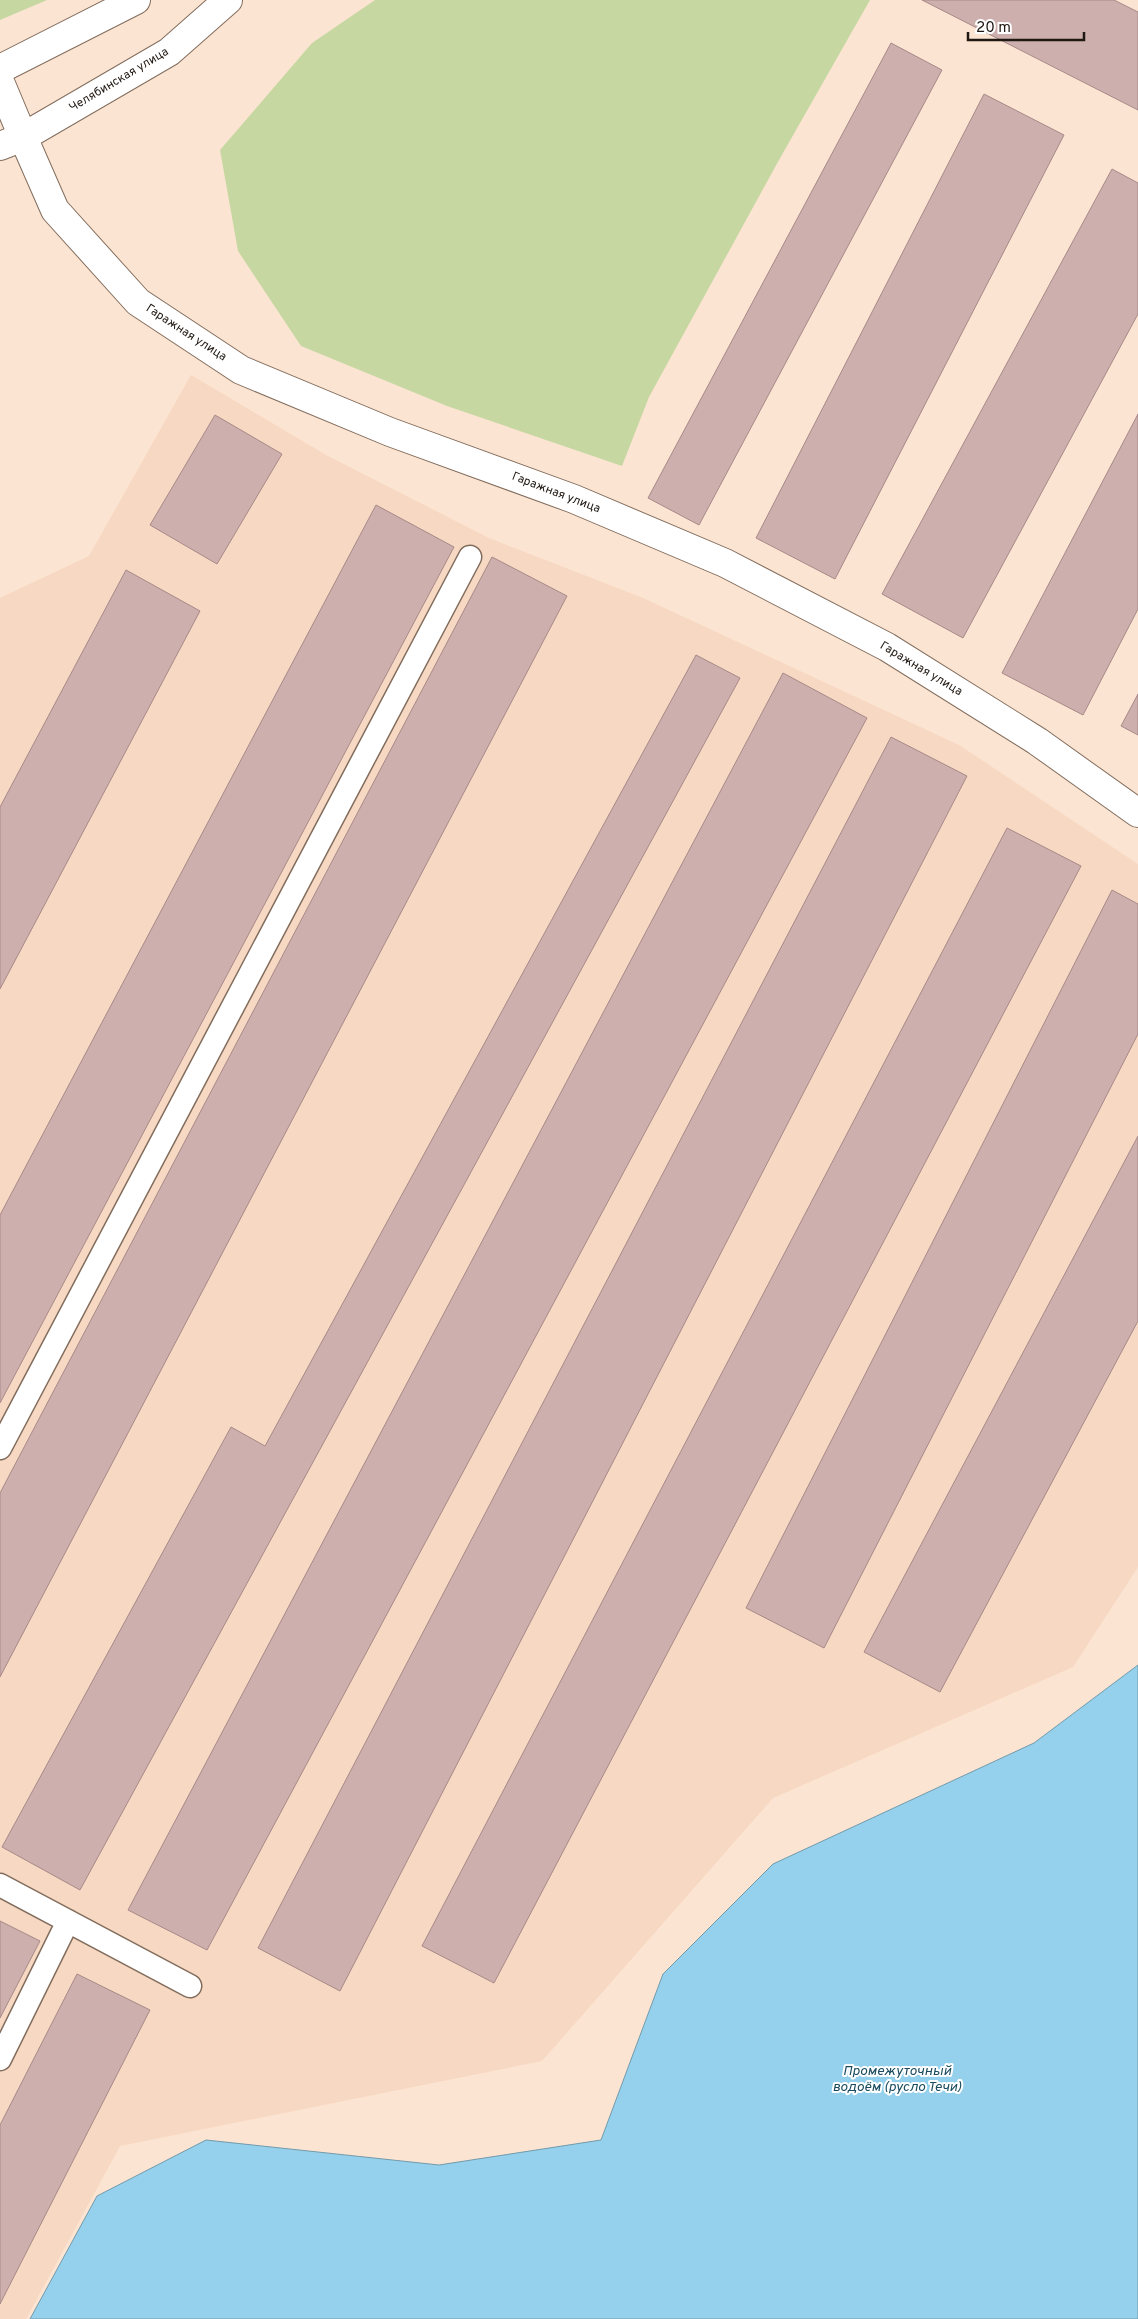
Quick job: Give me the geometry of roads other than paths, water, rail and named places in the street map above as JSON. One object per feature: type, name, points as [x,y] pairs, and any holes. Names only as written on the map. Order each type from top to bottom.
[{"type":"street","points":[[0,69],[136,0]]},
{"type":"street","name":"Челябинская улица","points":[[11,142],[169,52],[228,0]]},
{"type":"street","name":"Гаражная улица","points":[[0,82],[11,142],[55,210],[138,302],[241,370],[390,432],[574,499],[725,563],[887,647],[1037,741],[1138,813]]},
{"type":"lane","points":[[0,1448],[470,557]]},
{"type":"lane","points":[[0,1885],[190,1986]]},
{"type":"lane","points":[[0,2059],[68,1921]]},
{"type":"water","name":"Промежуточный водоём (русло Течи)","points":[[1138,1665],[1138,2319],[30,2319],[97,2196],[206,2140],[439,2165],[601,2140],[663,1974],[773,1864],[1034,1743]]}]
